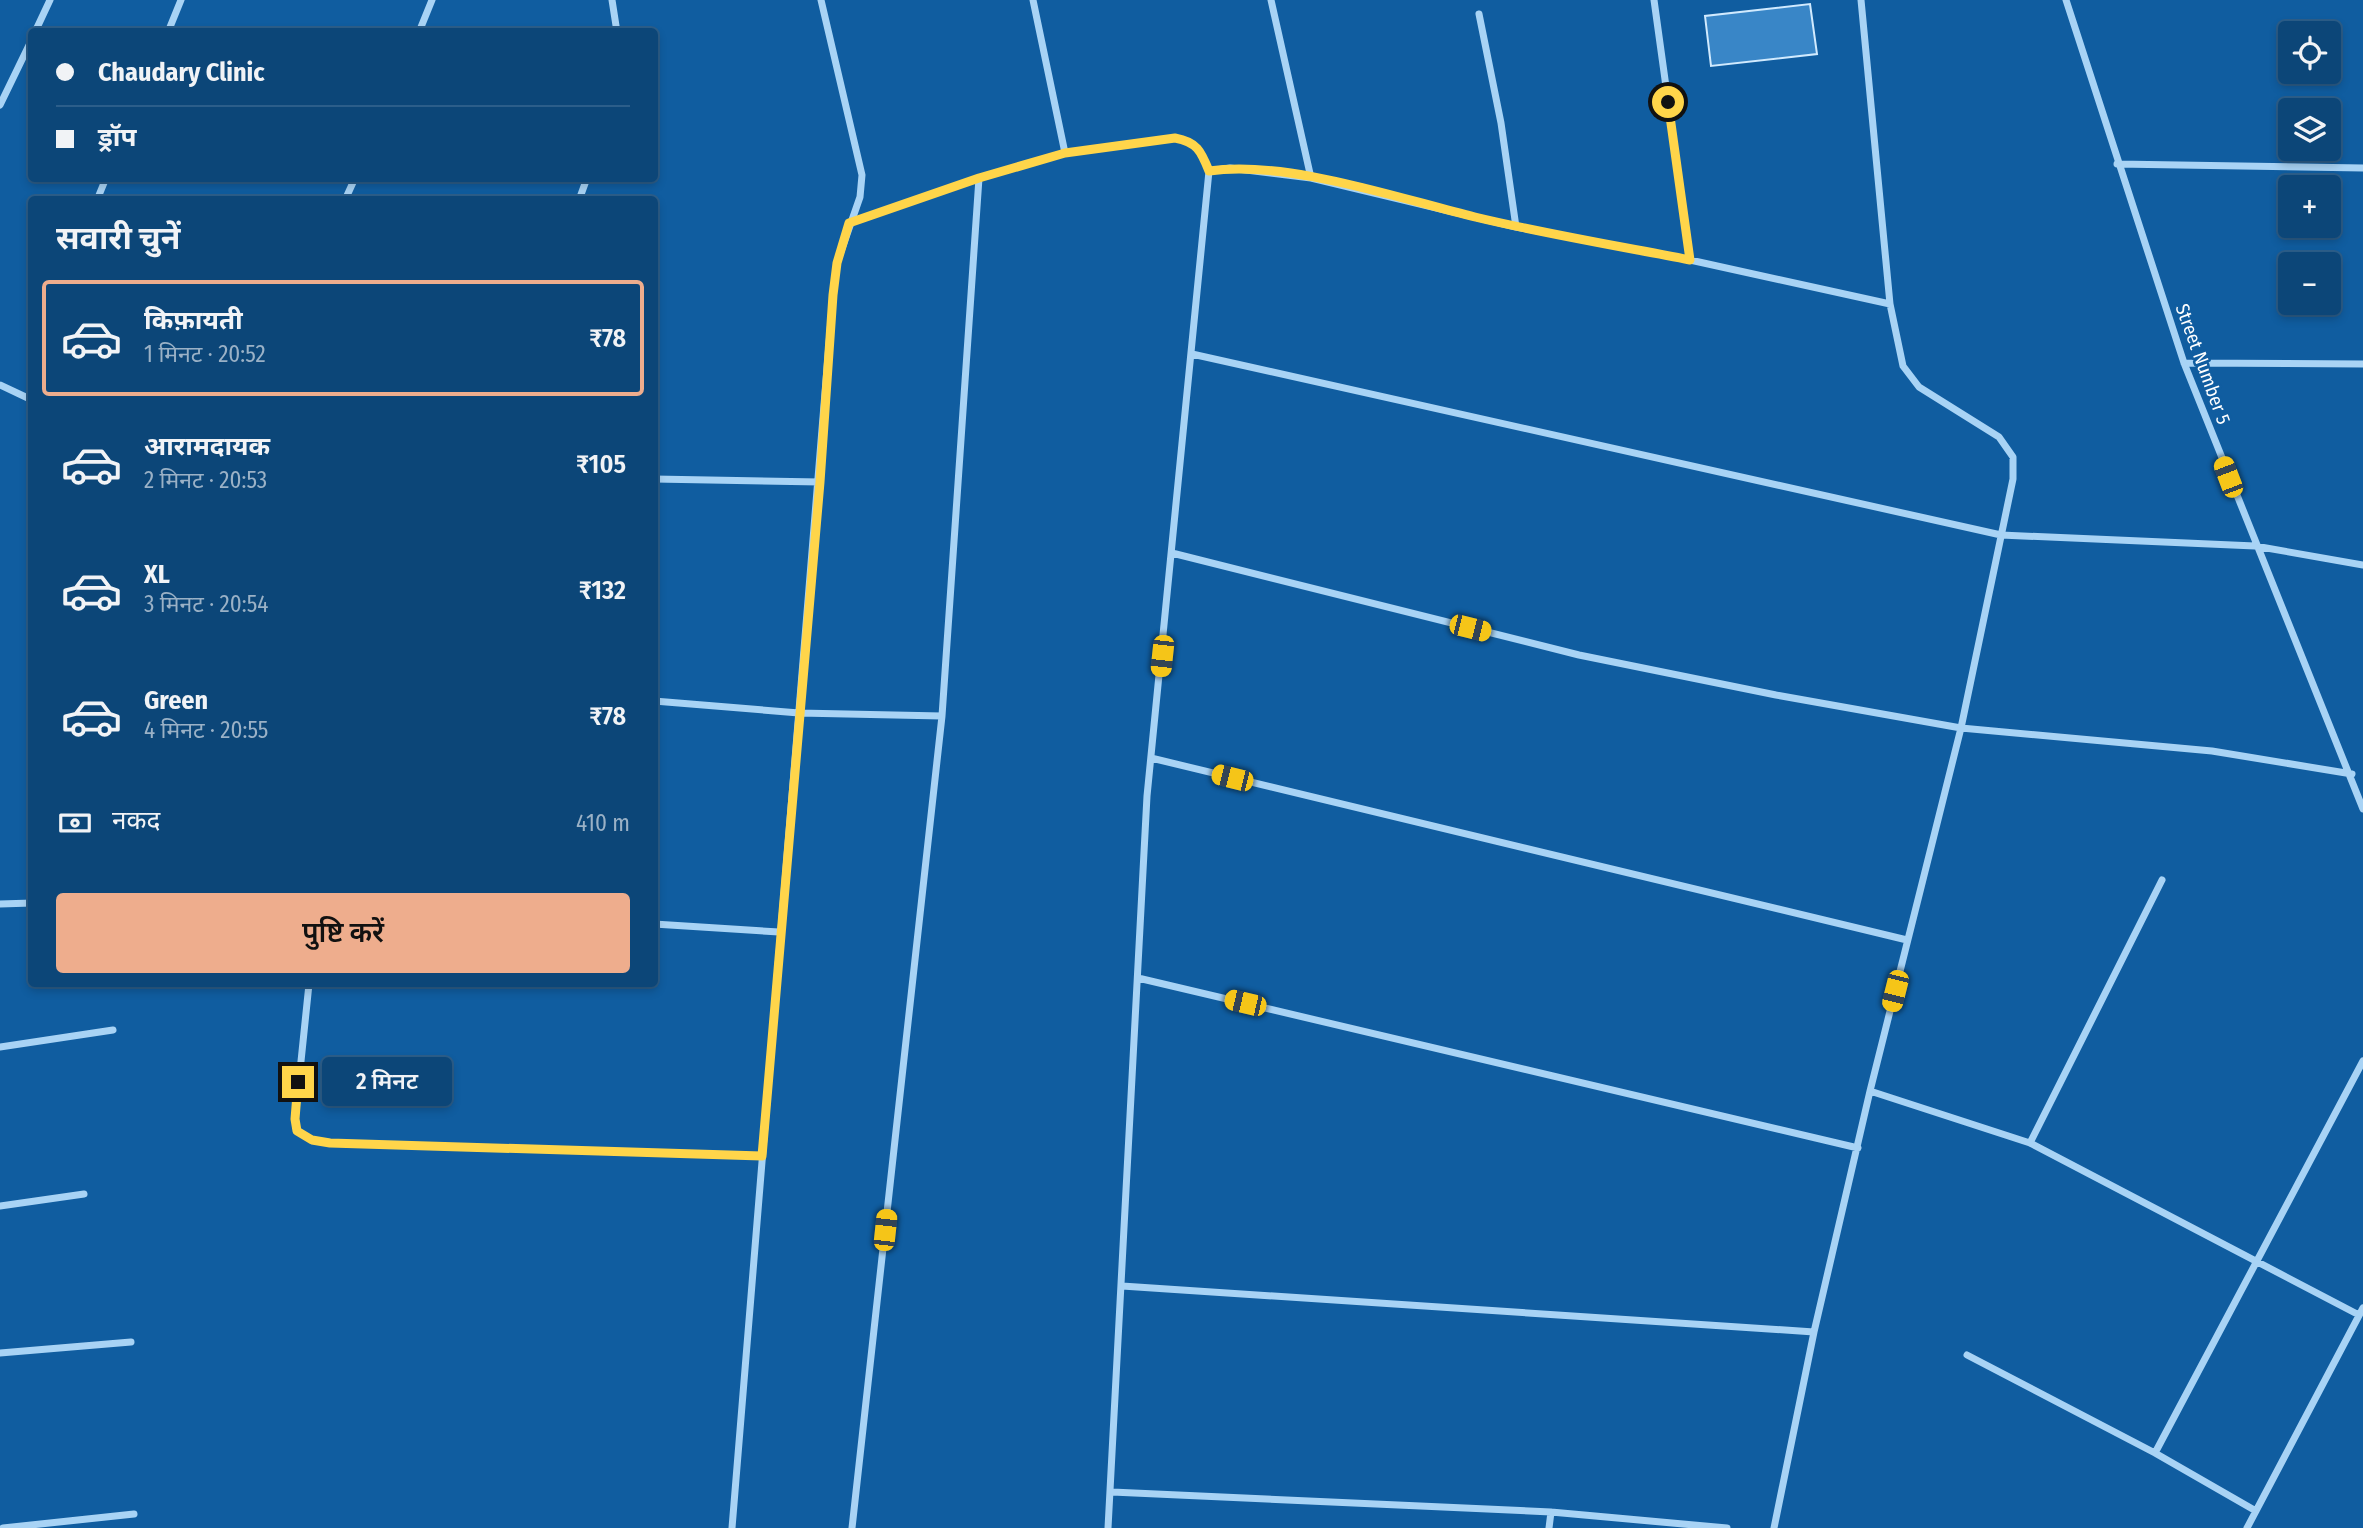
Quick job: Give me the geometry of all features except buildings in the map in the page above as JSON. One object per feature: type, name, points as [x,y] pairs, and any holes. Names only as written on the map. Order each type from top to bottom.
[{"type":"street","points":[[37,28],[50,0]]},
{"type":"street","points":[[170,28],[181,0]]},
{"type":"street","points":[[421,28],[432,0]]},
{"type":"street","points":[[612,0],[616,28]]},
{"type":"street","points":[[732,1528],[779,932],[820,482],[833,295],[837,263],[860,197],[862,176],[821,0]]},
{"type":"street","points":[[1033,0],[1065,153]]},
{"type":"street","points":[[1271,0],[1311,178]]},
{"type":"street","points":[[1654,0],[1690,260]]},
{"type":"street","points":[[1774,1528],[1814,1332],[1870,1091],[1961,728],[2013,479],[2012,457],[1999,437],[1919,387],[1903,366],[1890,304],[1861,0]]},
{"type":"street","name":"Street Number 5","points":[[2066,0],[2117,164],[2184,363],[2255,546],[2351,774],[2363,809]]},
{"type":"street","points":[[1479,14],[1501,123],[1516,227]]},
{"type":"street","points":[[0,105],[28,47]]},
{"type":"street","points":[[849,223],[979,178],[1065,153],[1175,138],[1191,141],[1200,148],[1209,171],[1151,758],[1108,1528]]},
{"type":"street","points":[[2117,164],[2363,168]]},
{"type":"street","points":[[1209,171],[1230,168],[1311,178],[1516,227],[1690,260],[1890,304]]},
{"type":"street","points":[[852,1528],[942,716],[979,178]]},
{"type":"street","points":[[1192,354],[2001,534],[2255,546],[2363,565]]},
{"type":"street","points":[[2184,363],[2363,364]]},
{"type":"street","points":[[0,385],[28,398]]},
{"type":"street","points":[[658,479],[820,482]]},
{"type":"street","points":[[1172,553],[1579,655],[1961,728],[2213,751],[2351,774]]},
{"type":"street","points":[[658,701],[799,713],[942,716]]},
{"type":"street","points":[[1151,758],[1907,940]]},
{"type":"street","points":[[2029,1143],[2162,880]]},
{"type":"street","points":[[0,904],[28,903]]},
{"type":"street","points":[[658,923],[779,932]]},
{"type":"street","points":[[1138,978],[1858,1148]]},
{"type":"street","points":[[309,987],[295,1119],[297,1131],[312,1140],[330,1143],[762,1156]]},
{"type":"street","points":[[0,1047],[113,1030]]},
{"type":"street","points":[[2155,1453],[2363,1061]]},
{"type":"street","points":[[1870,1091],[2029,1143],[2256,1261],[2361,1312],[2247,1528]]},
{"type":"street","points":[[0,1206],[84,1194]]},
{"type":"street","points":[[1122,1286],[1814,1332]]},
{"type":"street","points":[[0,1353],[131,1342]]},
{"type":"street","points":[[1967,1355],[2155,1453],[2256,1511]]},
{"type":"street","points":[[1112,1492],[1550,1512],[1727,1528]]},
{"type":"street","points":[[1549,1528],[1550,1512]]},
{"type":"street","points":[[3,1528],[134,1514]]},
{"type":"route","points":[[298,1082],[295,1119],[297,1131],[312,1140],[330,1143],[762,1156],[779,932],[820,482],[833,295],[837,263],[849,223],[979,178],[1065,153],[1175,138],[1191,141],[1200,148],[1209,171],[1230,168],[1262,170],[1311,178],[1516,227],[1690,260],[1668,102]]}]
